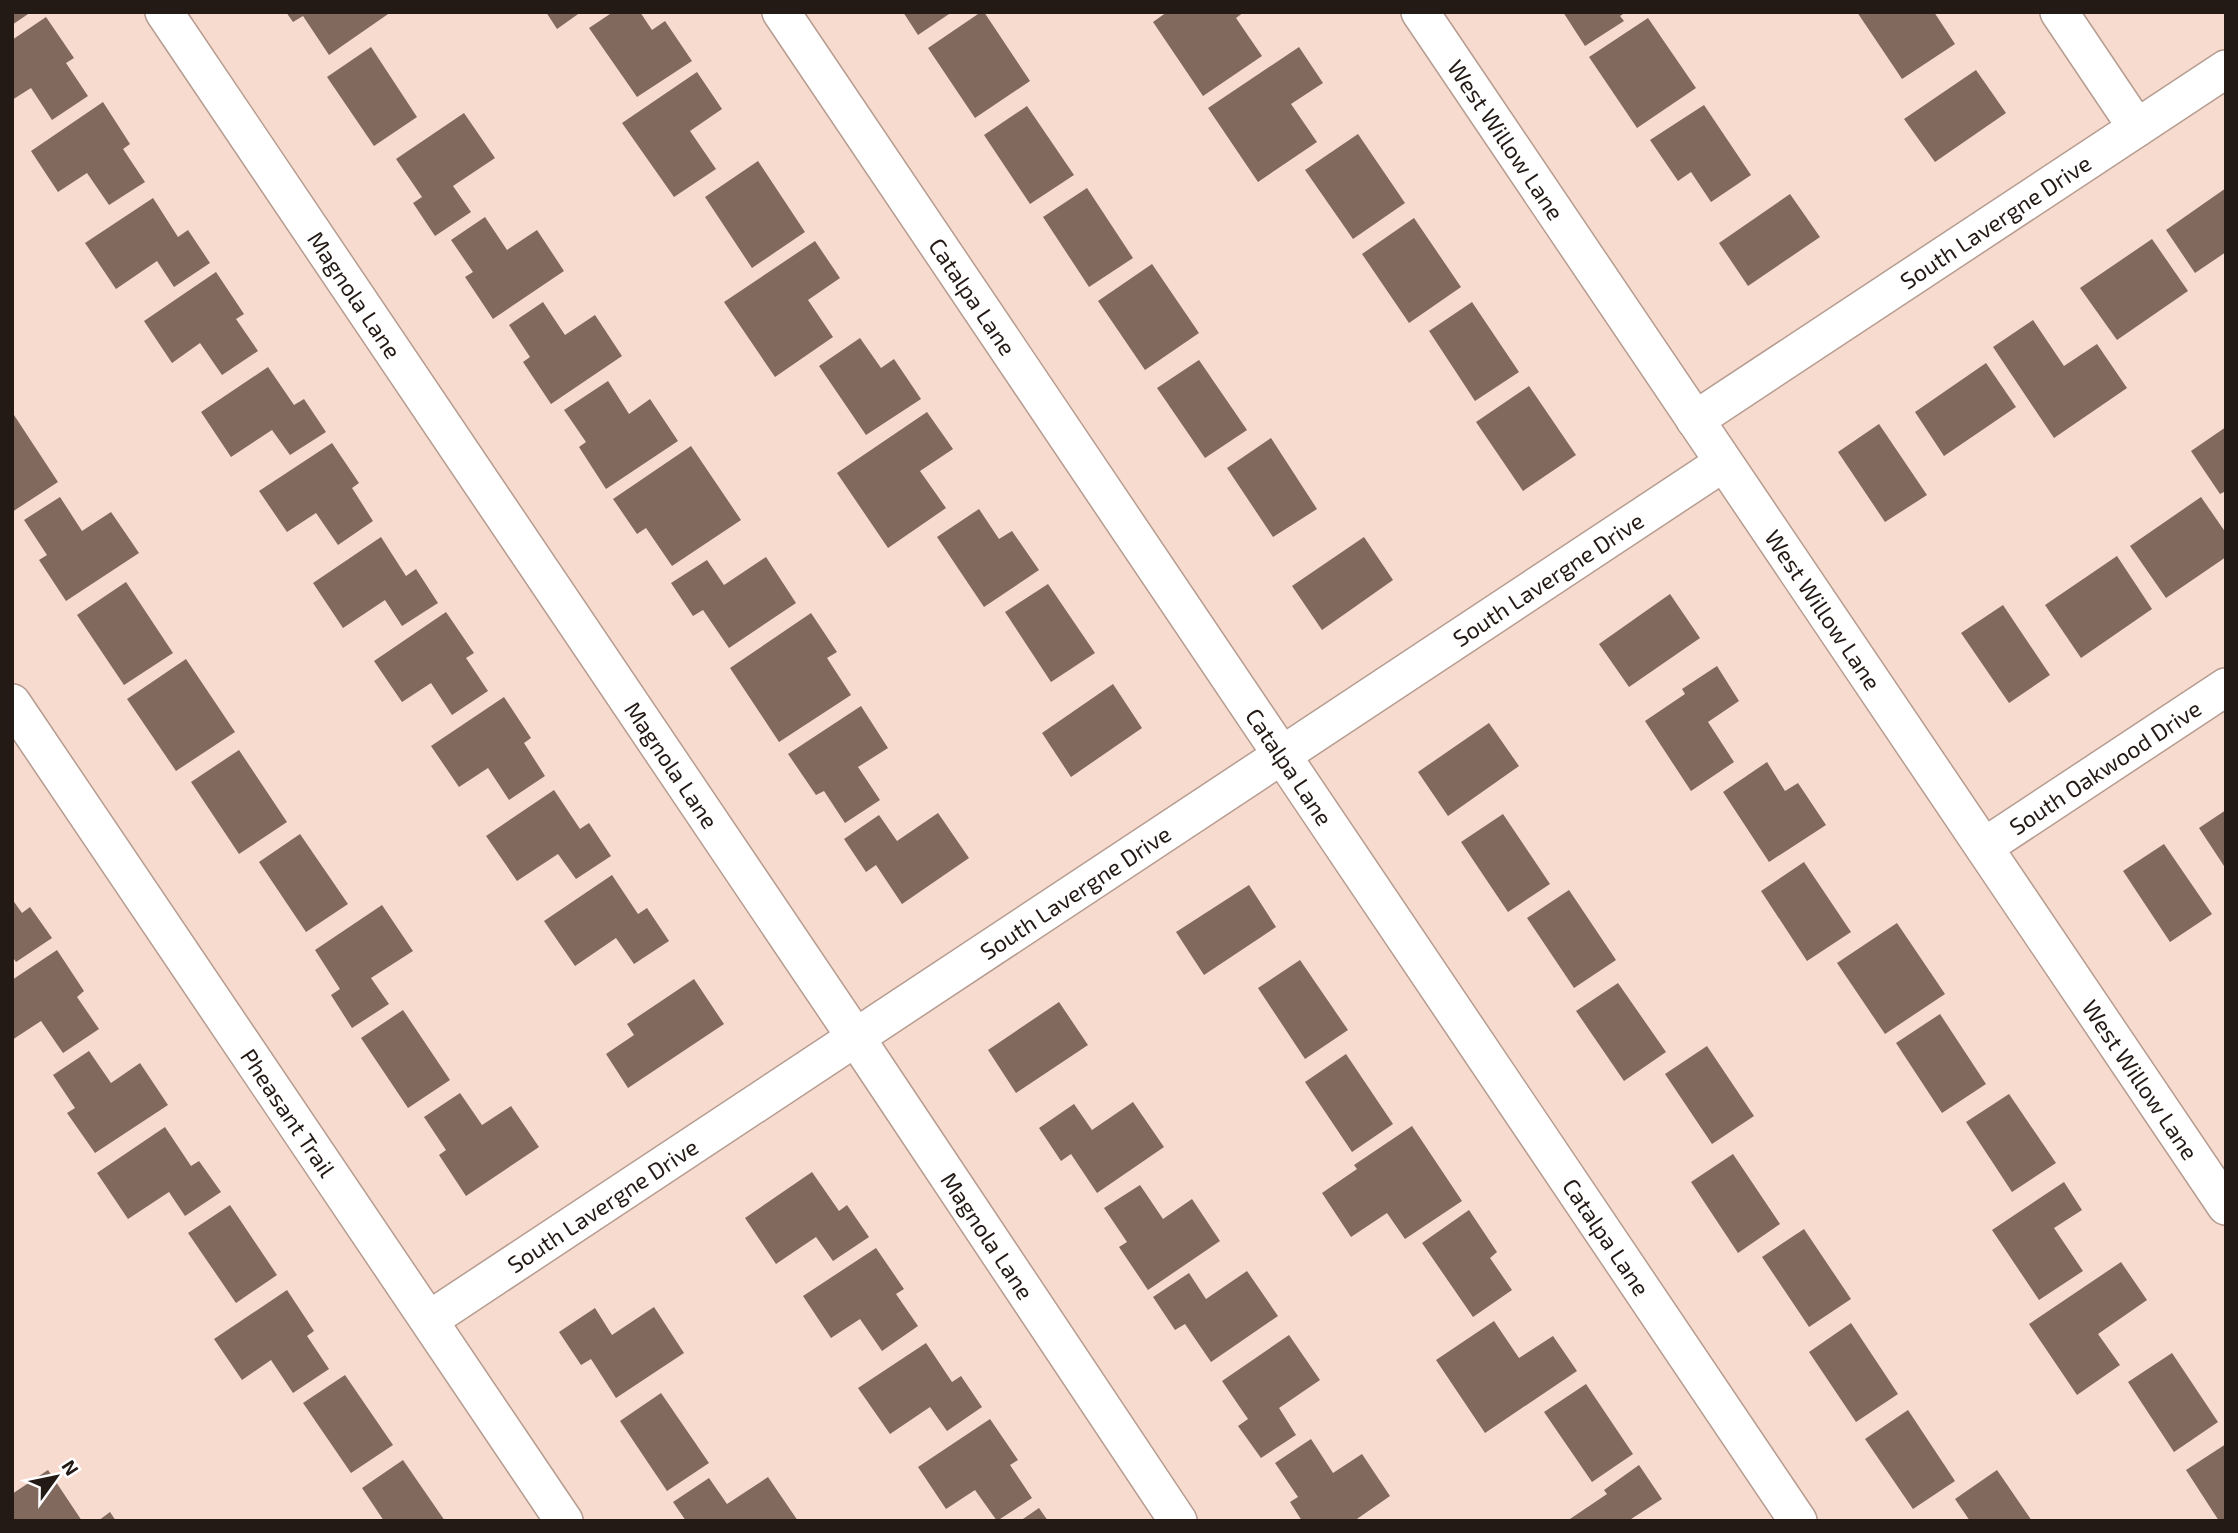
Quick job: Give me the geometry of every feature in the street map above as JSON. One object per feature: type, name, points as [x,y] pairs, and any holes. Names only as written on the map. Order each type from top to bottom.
[{"type":"street","name":"Magnola Lane","points":[[164,12],[856,1038],[1178,1521]]},
{"type":"street","name":"Catalpa Lane","points":[[781,12],[1798,1521]]},
{"type":"street","name":"West Willow Lane","points":[[1420,12],[2226,1206]]},
{"type":"street","points":[[2059,12],[2137,128]]},
{"type":"street","name":"South Lavergne Drive","points":[[1695,420],[2226,69]]},
{"type":"street","name":"South Lavergne Drive","points":[[429,1320],[1723,463]]},
{"type":"street","name":"South Oakwood Drive","points":[[1984,847],[2226,687]]},
{"type":"street","name":"Pheasant Trail","points":[[12,703],[564,1521]]},
{"type":"building","points":[[12,12],[31,12],[12,25]]},
{"type":"building","points":[[286,12],[391,12],[329,55],[303,16],[293,22]]},
{"type":"building","points":[[546,12],[581,12],[557,29]]},
{"type":"building","points":[[613,12],[640,12],[652,30],[665,21],[692,61],[637,97],[589,28]]},
{"type":"building","points":[[903,12],[952,12],[918,35]]},
{"type":"building","points":[[984,12],[1030,81],[975,118],[928,48]]},
{"type":"building","points":[[1167,12],[1244,12],[1236,18],[1262,56],[1203,96],[1153,22]]},
{"type":"building","points":[[1563,12],[1626,12],[1620,16],[1624,21],[1585,46]]},
{"type":"building","points":[[1857,12],[1934,12],[1955,44],[1902,79]]},
{"type":"building","points":[[46,17],[74,58],[66,63],[88,96],[52,120],[31,88],[12,100],[12,40]]},
{"type":"building","points":[[1648,18],[1696,88],[1637,128],[1589,57]]},
{"type":"building","points":[[371,47],[417,117],[374,146],[327,77]]},
{"type":"building","points":[[1299,47],[1323,83],[1291,104],[1317,142],[1258,182],[1208,108]]},
{"type":"building","points":[[1976,70],[2006,113],[1935,162],[1904,119]]},
{"type":"building","points":[[697,72],[722,109],[690,131],[716,169],[674,197],[622,123]]},
{"type":"building","points":[[103,102],[130,144],[123,149],[145,182],[109,205],[87,173],[58,192],[31,151]]},
{"type":"building","points":[[1704,105],[1751,175],[1711,202],[1691,172],[1678,181],[1650,140]]},
{"type":"building","points":[[1027,106],[1074,175],[1030,204],[984,135]]},
{"type":"building","points":[[464,113],[495,158],[453,186],[471,212],[435,236],[413,203],[422,197],[396,159]]},
{"type":"building","points":[[1358,134],[1405,203],[1353,239],[1305,170]]},
{"type":"building","points":[[758,161],[805,232],[752,268],[705,197]]},
{"type":"building","points":[[1087,188],[1133,258],[1089,287],[1043,217]]},
{"type":"building","points":[[2226,188],[2226,252],[2195,273],[2166,230]]},
{"type":"building","points":[[1790,194],[1820,237],[1748,286],[1719,243]]},
{"type":"building","points":[[153,198],[178,237],[188,230],[210,263],[174,287],[157,261],[116,289],[85,243]]},
{"type":"building","points":[[485,217],[507,250],[537,230],[564,271],[493,319],[465,277],[473,272],[451,240]]},
{"type":"building","points":[[1414,218],[1461,287],[1409,323],[1362,254]]},
{"type":"building","points":[[2152,239],[2188,291],[2117,340],[2080,288]]},
{"type":"building","points":[[815,241],[840,278],[808,300],[833,337],[775,377],[724,302]]},
{"type":"building","points":[[1152,264],[1199,333],[1145,370],[1098,301]]},
{"type":"building","points":[[216,272],[244,314],[236,319],[258,351],[222,375],[200,343],[172,363],[144,321]]},
{"type":"building","points":[[543,302],[565,335],[595,315],[622,356],[551,404],[523,362],[530,357],[509,325]]},
{"type":"building","points":[[1472,302],[1519,372],[1475,401],[1429,331]]},
{"type":"building","points":[[2033,320],[2064,366],[2097,344],[2127,388],[2054,438],[1993,347]]},
{"type":"building","points":[[860,338],[881,368],[894,359],[921,399],[866,435],[819,366]]},
{"type":"building","points":[[1199,360],[1247,430],[1205,458],[1157,388]]},
{"type":"building","points":[[1986,363],[2016,407],[1944,456],[1915,412]]},
{"type":"building","points":[[268,367],[294,405],[304,399],[326,432],[290,455],[272,430],[231,457],[201,412]]},
{"type":"building","points":[[608,381],[629,414],[650,399],[678,441],[606,489],[579,447],[586,442],[564,410]]},
{"type":"building","points":[[1529,386],[1576,455],[1523,491],[1476,422]]},
{"type":"building","points":[[12,412],[58,482],[12,512]]},
{"type":"building","points":[[927,412],[953,449],[920,471],[946,508],[888,548],[837,473]]},
{"type":"building","points":[[1879,424],[1927,495],[1885,522],[1838,452]]},
{"type":"building","points":[[2226,427],[2226,491],[2220,494],[2191,451]]},
{"type":"building","points":[[1271,438],[1317,509],[1273,537],[1227,468]]},
{"type":"building","points":[[332,443],[359,483],[352,488],[373,521],[338,545],[316,513],[287,532],[259,491]]},
{"type":"building","points":[[691,446],[741,520],[672,566],[646,528],[637,534],[613,499]]},
{"type":"building","points":[[60,497],[82,531],[111,512],[139,553],[66,601],[39,560],[47,555],[24,520]]},
{"type":"building","points":[[2201,497],[2226,533],[2226,557],[2166,598],[2130,546]]},
{"type":"building","points":[[979,509],[999,539],[1012,531],[1039,570],[984,607],[937,537]]},
{"type":"building","points":[[381,537],[406,576],[416,569],[438,603],[402,626],[385,600],[343,628],[313,583]]},
{"type":"building","points":[[1364,537],[1393,580],[1322,630],[1292,586]]},
{"type":"building","points":[[2117,556],[2152,609],[2081,658],[2045,605]]},
{"type":"building","points":[[766,557],[796,603],[729,648],[703,610],[693,616],[671,583],[707,560],[724,585]]},
{"type":"building","points":[[126,582],[173,653],[124,685],[77,615]]},
{"type":"building","points":[[1048,584],[1095,653],[1051,682],[1005,612]]},
{"type":"building","points":[[1670,594],[1700,638],[1629,687],[1599,644]]},
{"type":"building","points":[[2003,605],[2050,675],[2009,703],[1961,633]]},
{"type":"building","points":[[446,612],[474,653],[466,658],[488,691],[452,715],[431,683],[402,702],[374,661]]},
{"type":"building","points":[[811,613],[837,652],[827,658],[851,695],[779,742],[730,668]]},
{"type":"building","points":[[186,659],[235,732],[176,771],[127,699]]},
{"type":"building","points":[[1717,666],[1739,701],[1708,722],[1734,762],[1691,791],[1645,721],[1685,694],[1682,689]]},
{"type":"building","points":[[1113,684],[1142,728],[1071,777],[1042,733]]},
{"type":"building","points":[[504,697],[531,738],[524,743],[545,776],[509,800],[488,768],[459,787],[431,746]]},
{"type":"building","points":[[861,706],[888,748],[858,767],[880,800],[845,823],[824,791],[816,795],[788,754]]},
{"type":"building","points":[[1489,723],[1519,766],[1448,816],[1418,772]]},
{"type":"building","points":[[239,750],[287,822],[239,854],[191,782]]},
{"type":"building","points":[[1767,762],[1785,791],[1798,783],[1826,825],[1769,862],[1723,792]]},
{"type":"building","points":[[554,790],[580,829],[589,823],[611,856],[576,879],[558,854],[517,881],[486,836]]},
{"type":"building","points":[[2226,810],[2226,869],[2199,828]]},
{"type":"building","points":[[938,813],[969,858],[902,904],[876,865],[866,872],[844,839],[879,815],[897,841]]},
{"type":"building","points":[[1503,814],[1550,884],[1508,912],[1461,842]]},
{"type":"building","points":[[300,834],[348,904],[306,932],[259,862]]},
{"type":"building","points":[[2164,844],[2212,914],[2170,942],[2123,871]]},
{"type":"building","points":[[1804,862],[1851,932],[1807,961],[1761,891]]},
{"type":"building","points":[[612,875],[638,914],[647,908],[669,941],[634,964],[616,938],[575,966],[544,921]]},
{"type":"building","points":[[1249,885],[1276,927],[1204,975],[1176,932]]},
{"type":"building","points":[[1569,890],[1616,960],[1574,988],[1527,918]]},
{"type":"building","points":[[12,899],[22,913],[30,907],[52,938],[16,962],[12,956]]},
{"type":"building","points":[[382,905],[413,951],[371,978],[389,1004],[352,1028],[331,995],[340,989],[315,950]]},
{"type":"building","points":[[1897,923],[1945,994],[1885,1034],[1837,963]]},
{"type":"building","points":[[57,950],[84,991],[77,997],[99,1029],[63,1053],[41,1021],[12,1040],[12,980]]},
{"type":"building","points":[[1300,960],[1348,1030],[1305,1059],[1258,988]]},
{"type":"building","points":[[694,979],[724,1024],[628,1088],[606,1054],[634,1035],[627,1024]]},
{"type":"building","points":[[1618,983],[1666,1052],[1624,1081],[1576,1011]]},
{"type":"building","points":[[1059,1002],[1088,1045],[1016,1093],[988,1050]]},
{"type":"building","points":[[403,1010],[450,1080],[408,1108],[361,1038]]},
{"type":"building","points":[[1940,1014],[1986,1084],[1942,1113],[1896,1043]]},
{"type":"building","points":[[1707,1046],[1754,1116],[1712,1144],[1665,1074]]},
{"type":"building","points":[[89,1051],[111,1083],[140,1063],[168,1105],[95,1153],[67,1113],[75,1108],[53,1075]]},
{"type":"building","points":[[1346,1054],[1393,1124],[1352,1152],[1305,1082]]},
{"type":"building","points":[[460,1093],[482,1125],[511,1106],[539,1147],[466,1196],[439,1155],[446,1150],[424,1117]]},
{"type":"building","points":[[2009,1094],[2056,1163],[2012,1192],[1966,1122]]},
{"type":"building","points":[[1133,1102],[1164,1147],[1097,1193],[1071,1154],[1061,1161],[1039,1128],[1074,1104],[1092,1130]]},
{"type":"building","points":[[1412,1126],[1462,1201],[1405,1239],[1387,1213],[1351,1237],[1322,1193],[1357,1169],[1354,1165]]},
{"type":"building","points":[[165,1127],[191,1166],[199,1161],[221,1192],[185,1216],[169,1192],[128,1219],[97,1173]]},
{"type":"building","points":[[1733,1154],[1780,1224],[1738,1253],[1691,1182]]},
{"type":"building","points":[[812,1172],[839,1211],[847,1205],[869,1237],[833,1261],[816,1237],[776,1264],[745,1218]]},
{"type":"building","points":[[2064,1182],[2082,1210],[2054,1228],[2083,1271],[2039,1300],[1992,1230]]},
{"type":"building","points":[[1140,1185],[1163,1219],[1192,1199],[1220,1241],[1148,1290],[1119,1247],[1127,1242],[1104,1208]]},
{"type":"building","points":[[230,1205],[277,1275],[236,1303],[188,1233]]},
{"type":"building","points":[[1469,1210],[1497,1252],[1490,1258],[1512,1290],[1473,1317],[1422,1243]]},
{"type":"building","points":[[1804,1229],[1851,1299],[1809,1327],[1762,1257]]},
{"type":"building","points":[[876,1248],[904,1289],[896,1294],[918,1326],[882,1351],[860,1319],[831,1338],[803,1296]]},
{"type":"building","points":[[2121,1262],[2147,1300],[2098,1334],[2120,1365],[2077,1395],[2029,1324]]},
{"type":"building","points":[[1247,1271],[1278,1316],[1211,1362],[1185,1324],[1175,1330],[1153,1297],[1189,1273],[1206,1299]]},
{"type":"building","points":[[287,1290],[314,1331],[307,1336],[329,1369],[293,1393],[271,1360],[242,1380],[214,1339]]},
{"type":"building","points":[[654,1307],[684,1353],[616,1398],[591,1359],[581,1365],[559,1332],[595,1308],[612,1335]]},
{"type":"building","points":[[1494,1321],[1519,1358],[1553,1336],[1577,1371],[1485,1433],[1436,1360]]},
{"type":"building","points":[[1851,1323],[1898,1394],[1856,1422],[1809,1352]]},
{"type":"building","points":[[1289,1335],[1320,1380],[1279,1408],[1296,1435],[1261,1458],[1238,1426],[1248,1419],[1222,1381]]},
{"type":"building","points":[[926,1343],[952,1382],[961,1376],[982,1407],[947,1431],[930,1407],[890,1434],[858,1388]]},
{"type":"building","points":[[2172,1353],[2218,1422],[2174,1452],[2128,1382]]},
{"type":"building","points":[[345,1375],[393,1445],[351,1473],[303,1403]]},
{"type":"building","points":[[1586,1384],[1633,1454],[1592,1482],[1544,1412]]},
{"type":"building","points":[[661,1393],[709,1463],[667,1491],[620,1421]]},
{"type":"building","points":[[1908,1410],[1955,1481],[1913,1509],[1865,1439]]},
{"type":"building","points":[[990,1419],[1018,1460],[1010,1465],[1032,1498],[997,1521],[975,1490],[946,1509],[918,1467]]},
{"type":"building","points":[[1311,1439],[1333,1473],[1362,1454],[1390,1496],[1354,1521],[1302,1521],[1290,1502],[1298,1497],[1275,1463]]},
{"type":"building","points":[[2226,1444],[2226,1521],[2219,1521],[2186,1470]]},
{"type":"building","points":[[403,1460],[445,1521],[384,1521],[362,1488]]},
{"type":"building","points":[[1639,1465],[1662,1499],[1628,1521],[1567,1521],[1607,1494],[1604,1490]]},
{"type":"building","points":[[48,1470],[82,1521],[12,1521],[12,1494]]},
{"type":"building","points":[[1997,1470],[2032,1521],[1970,1521],[1955,1499]]},
{"type":"building","points":[[768,1477],[798,1521],[686,1521],[673,1502],[709,1478],[727,1504]]},
{"type":"building","points":[[1039,1508],[1048,1521],[1020,1521]]},
{"type":"building","points":[[110,1512],[116,1521],[98,1521]]}]
